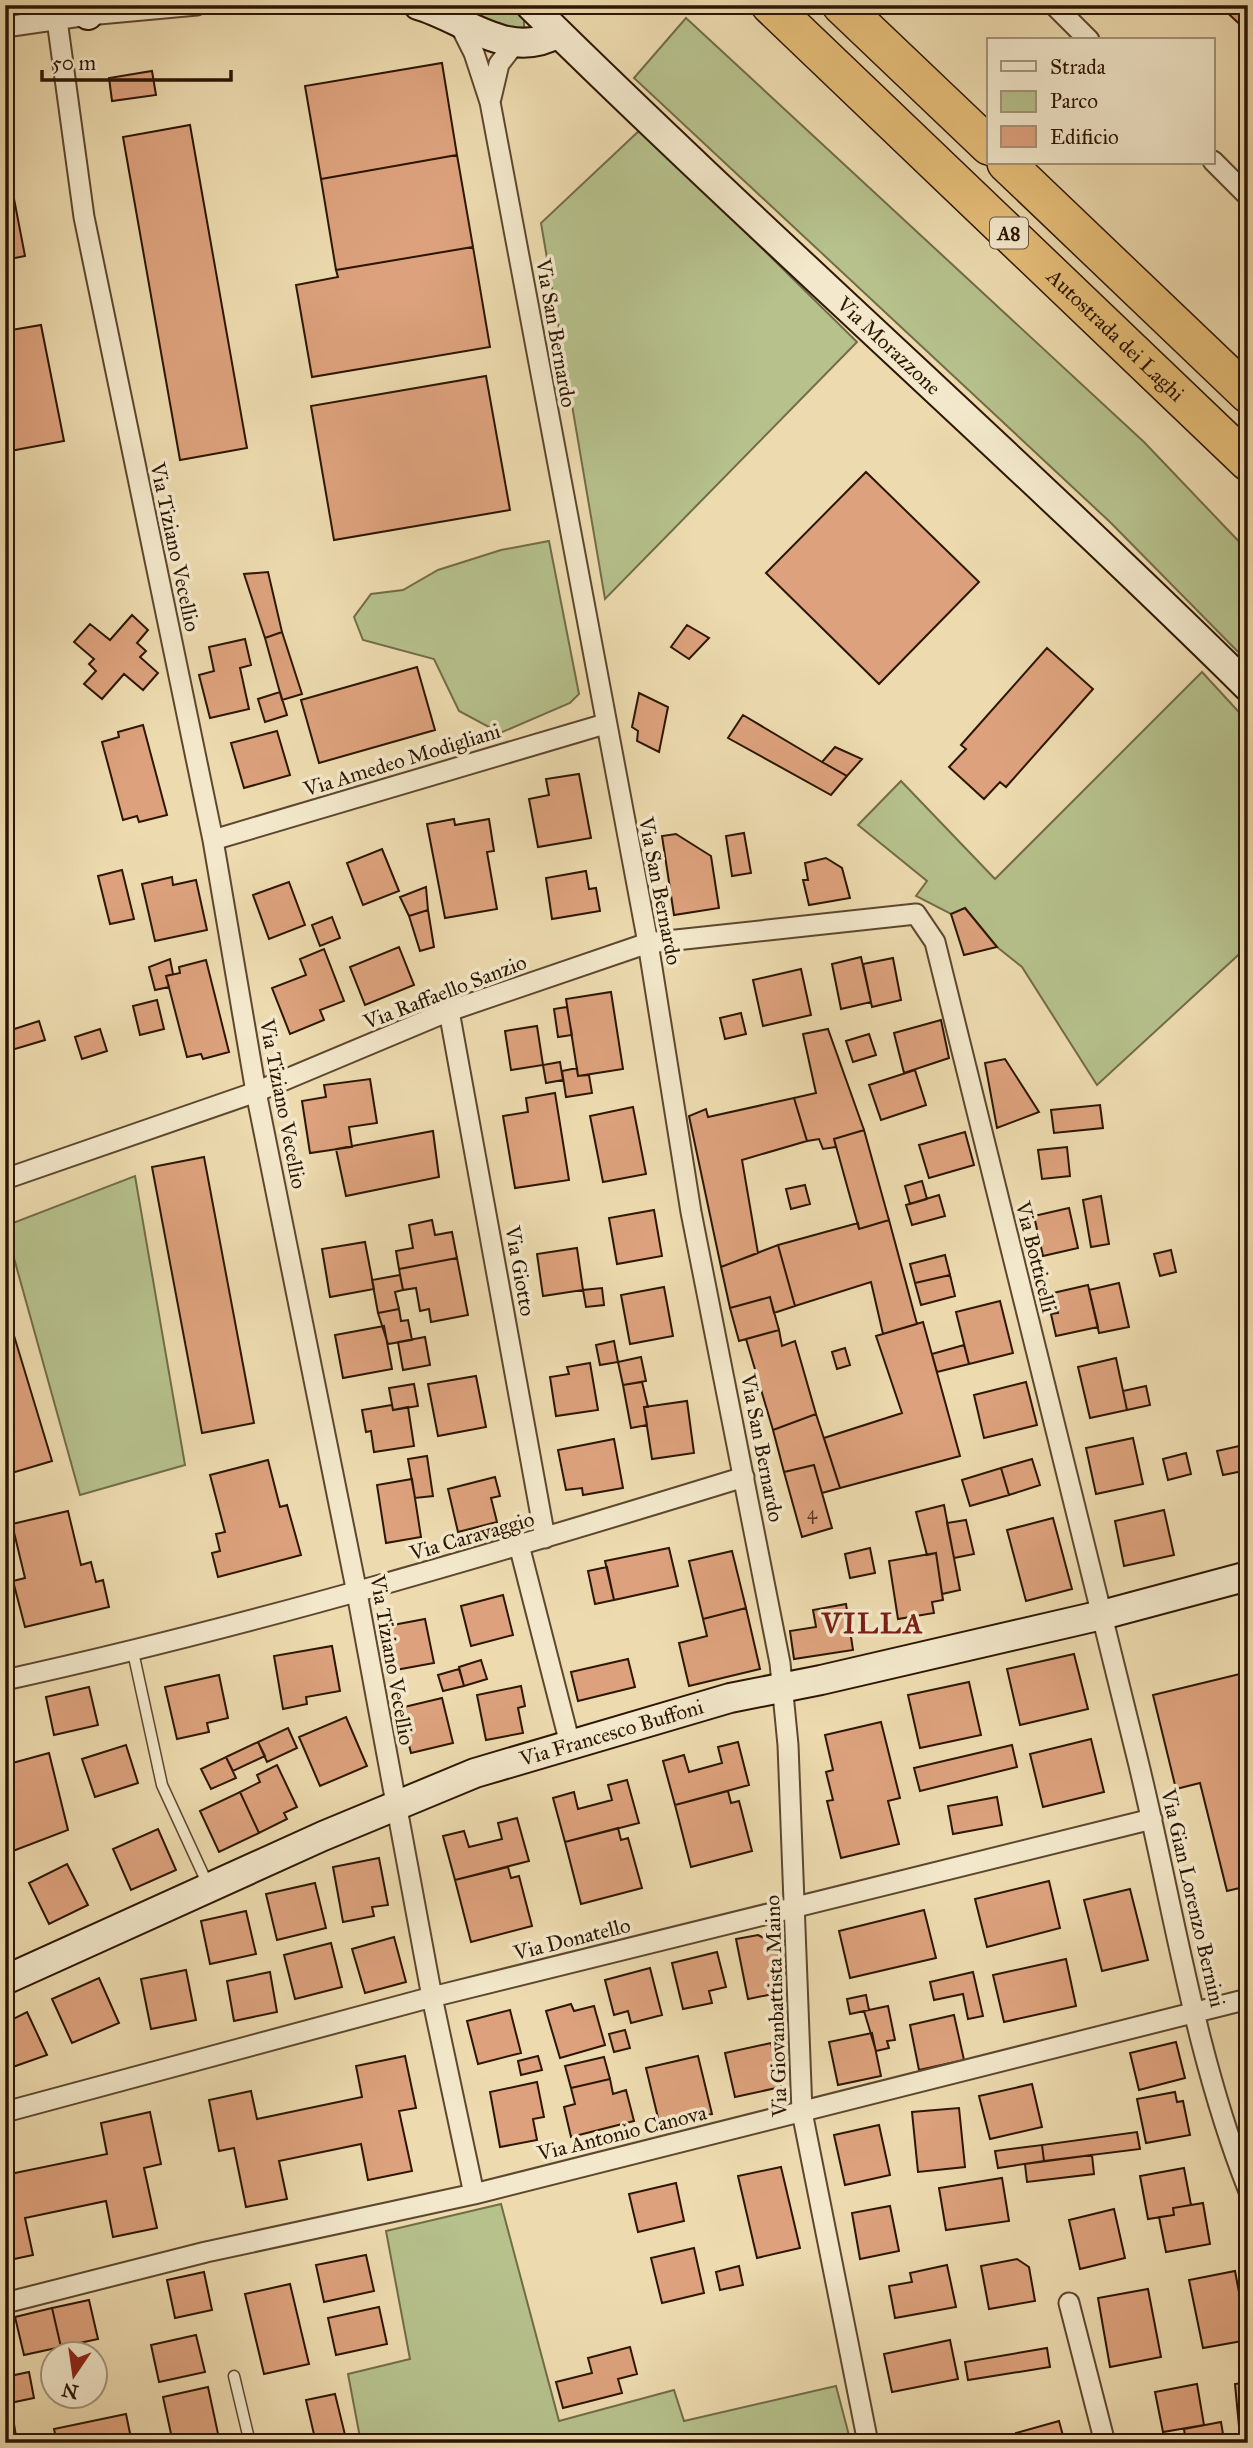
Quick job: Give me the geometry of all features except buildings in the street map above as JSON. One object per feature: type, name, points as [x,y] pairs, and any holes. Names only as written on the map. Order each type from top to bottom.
[{"type":"highway","name":"Autostrada dei Laghi","points":[[770,5],[1248,461]]},
{"type":"highway","points":[[841,5],[987,144]]},
{"type":"highway","name":"A8","points":[[1007,164],[1248,394]]},
{"type":"street","points":[[5,27],[57,20],[92,10],[197,5]]},
{"type":"street","points":[[418,5],[488,36],[516,42],[547,39],[558,33]]},
{"type":"street","name":"Via Morazzone","points":[[530,5],[872,332],[1140,581],[1248,687]]},
{"type":"street","points":[[1054,5],[1087,38]]},
{"type":"street","name":"Via Tiziano Vecellio","points":[[57,20],[84,217],[213,840],[256,1092],[357,1593],[432,1997],[474,2194]]},
{"type":"street","name":"Via San Bernardo","points":[[460,25],[474,53],[490,102],[648,943],[691,1212],[744,1477],[782,1688]]},
{"type":"street","name":"Via San Bernardo","points":[[490,102],[496,71],[516,42]]},
{"type":"street","points":[[1214,162],[1248,196]]},
{"type":"street","name":"Via Amedeo Modigliani","points":[[213,840],[605,724]]},
{"type":"street","name":"Via Raffaello Sanzio","points":[[5,1180],[256,1092],[449,1011],[648,943],[916,914]]},
{"type":"street","name":"Via Botticelli","points":[[916,914],[935,942],[1102,1615]]},
{"type":"street","name":"Via Giotto","points":[[449,1011],[545,1538]]},
{"type":"street","name":"Via Caravaggio","points":[[5,1680],[133,1652],[357,1593],[744,1477]]},
{"type":"street","points":[[519,1545],[570,1744]]},
{"type":"street","name":"Via Francesco Buffoni","points":[[5,1980],[475,1773],[730,1698],[1102,1615],[1248,1576]]},
{"type":"street","name":"Via Gian Lorenzo Bernini","points":[[1102,1615],[1195,2011],[1231,2147],[1248,2189]]},
{"type":"street","name":"Via Giovanbattista Maino","points":[[782,1688],[795,1908],[802,2112],[868,2443]]},
{"type":"street","name":"Via Donatello","points":[[5,2112],[432,1997],[1152,1819]]},
{"type":"street","name":"Via Antonio Canova","points":[[5,2304],[206,2252],[474,2194],[1248,1999]]},
{"type":"street","points":[[1069,2302],[1105,2443]]},
{"type":"lane","points":[[133,1652],[162,1785],[210,1888]]},
{"type":"lane","points":[[234,2375],[250,2443]]},
{"type":"green space","points":[[459,5],[513,5],[524,16],[524,30],[514,34],[463,15]]},
{"type":"green space","points":[[686,18],[1144,442],[1248,551],[1248,662],[1110,522],[634,78]]},
{"type":"green space","points":[[641,129],[857,342],[605,599],[541,223]]},
{"type":"green space","points":[[549,541],[579,694],[570,703],[500,733],[459,711],[434,659],[363,640],[354,617],[371,594],[403,590],[438,570],[501,550]]},
{"type":"green space","points":[[1202,672],[1248,722],[1248,946],[1097,1085],[1022,967],[997,947],[965,908],[951,914],[916,896],[927,881],[858,825],[901,781],[995,879]]},
{"type":"green space","points":[[135,1176],[185,1465],[80,1495],[5,1226]]},
{"type":"green space","points":[[501,2204],[559,2421],[674,2390],[684,2421],[836,2386],[851,2443],[361,2443],[348,2374],[410,2359],[386,2231]]},
{"type":"district","name":"VILLA","points":[[873,1623]]}]
